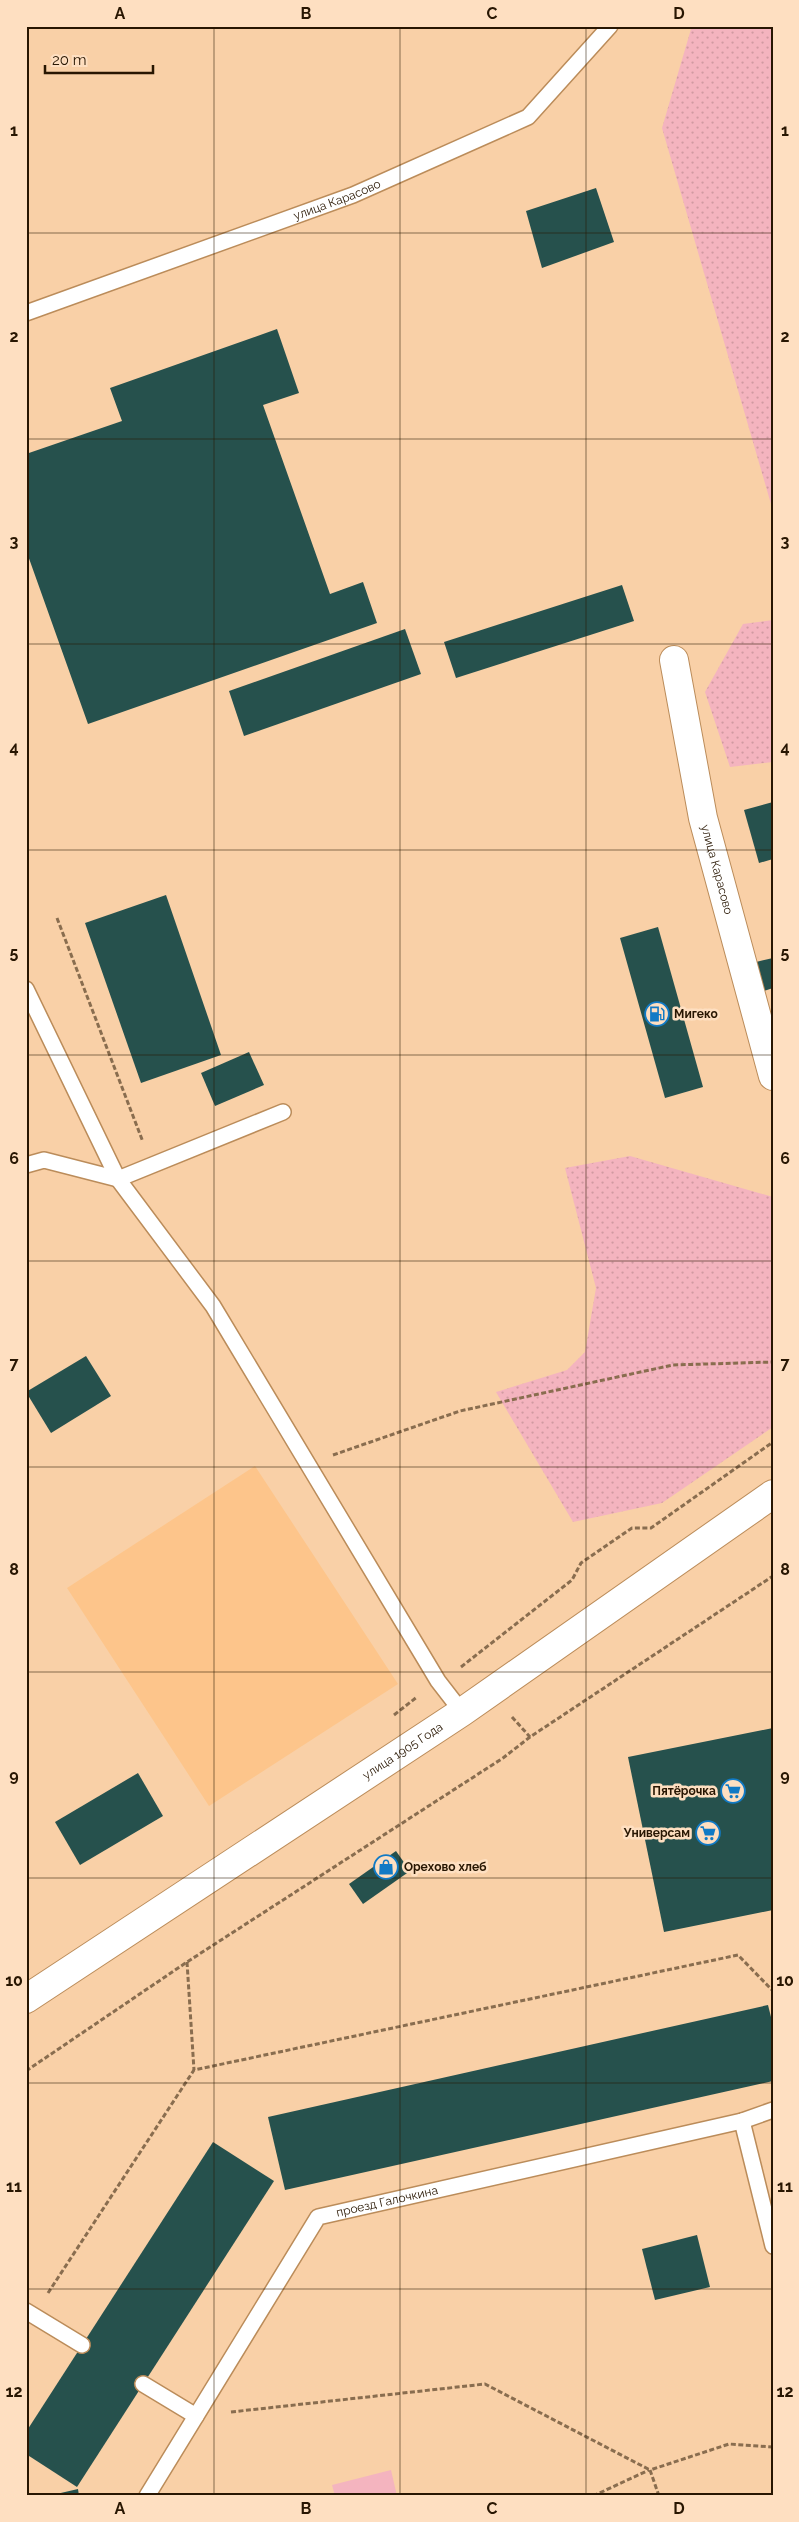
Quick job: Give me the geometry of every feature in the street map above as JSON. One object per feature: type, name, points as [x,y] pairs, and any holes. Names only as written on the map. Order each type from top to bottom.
[{"type":"street","name":"улица Карасово","points":[[674,660],[703,818],[773,1076]]},
{"type":"street","name":"улица 1905 Года","points":[[26,1999],[462,1712],[773,1494]]},
{"type":"lane","name":"улица Карасово","points":[[26,313],[353,195],[528,117],[610,26]]},
{"type":"lane","points":[[26,989],[118,1179],[213,1306],[438,1681],[462,1712]]},
{"type":"lane","points":[[26,1165],[44,1160],[118,1179],[283,1112]]},
{"type":"lane","name":"проезд Галочкина","points":[[147,2496],[318,2216],[742,2121],[773,2110]]},
{"type":"lane","points":[[742,2121],[773,2246]]},
{"type":"lane","points":[[30,2313],[82,2345]]},
{"type":"lane","points":[[143,2384],[196,2416]]},
{"type":"path","points":[[324,1458],[460,1411],[673,1365],[773,1362]]},
{"type":"path","points":[[391,1717],[438,1681],[457,1670],[572,1580],[581,1562],[632,1528],[651,1528],[773,1442]]},
{"type":"path","points":[[26,2071],[187,1962],[503,1758],[530,1737],[773,1576]]},
{"type":"path","points":[[194,2070],[738,1956],[773,1991]]},
{"type":"path","points":[[30,2313],[194,2070],[187,1962]]},
{"type":"path","points":[[196,2416],[485,2384],[650,2470],[660,2496]]},
{"type":"path","points":[[594,2496],[650,2470],[728,2444],[773,2447]]},
{"type":"shaded area","points":[[702,26],[773,26],[773,364],[771,366],[773,370],[773,511],[662,128],[691,29]]},
{"type":"shaded area","points":[[773,620],[773,762],[730,767],[705,692],[743,624]]},
{"type":"shaded area","points":[[630,1156],[773,1197],[773,1427],[662,1503],[573,1522],[496,1392],[567,1370],[585,1352],[596,1288],[565,1168]]},
{"type":"shaded area","points":[[255,1466],[398,1684],[209,1806],[67,1588]]},
{"type":"shaded area","points":[[391,2470],[397,2496],[335,2496],[332,2485]]},
{"type":"building","points":[[596,188],[614,242],[542,268],[526,211]]},
{"type":"building","points":[[277,329],[299,393],[263,405],[330,594],[363,582],[377,623],[88,724],[26,550],[26,454],[122,421],[110,388]]},
{"type":"building","points":[[622,585],[634,621],[456,678],[444,642]]},
{"type":"building","points":[[405,629],[421,674],[244,736],[229,691]]},
{"type":"building","points":[[773,802],[773,859],[759,863],[744,810]]},
{"type":"building","points":[[166,895],[221,1055],[141,1083],[85,923]]},
{"type":"building","points":[[658,927],[703,1087],[665,1098],[620,938]]},
{"type":"building","points":[[773,958],[773,988],[764,991],[756,962]]},
{"type":"building","points":[[249,1052],[264,1085],[215,1106],[201,1073]]},
{"type":"building","points":[[86,1356],[111,1396],[51,1433],[26,1392]]},
{"type":"building","name":"Универсам","points":[[773,1728],[773,1910],[664,1932],[628,1757]]},
{"type":"building","points":[[138,1773],[163,1816],[80,1865],[55,1822]]},
{"type":"building","points":[[396,1851],[410,1871],[363,1904],[349,1884]]},
{"type":"building","points":[[768,2005],[773,2025],[773,2081],[285,2190],[268,2117]]},
{"type":"building","points":[[213,2142],[274,2181],[77,2487],[26,2454],[26,2432]]},
{"type":"building","points":[[697,2235],[710,2287],[655,2300],[642,2249]]},
{"type":"building","points":[[78,2489],[79,2496],[52,2496],[52,2495]]},
{"type":"place","name":"Мигеко","points":[[657,1014]]},
{"type":"place","name":"Пятёрочка","points":[[733,1791]]},
{"type":"place","name":"Универсам","points":[[708,1833]]},
{"type":"place","name":"Орехово хлеб","points":[[386,1867]]}]
